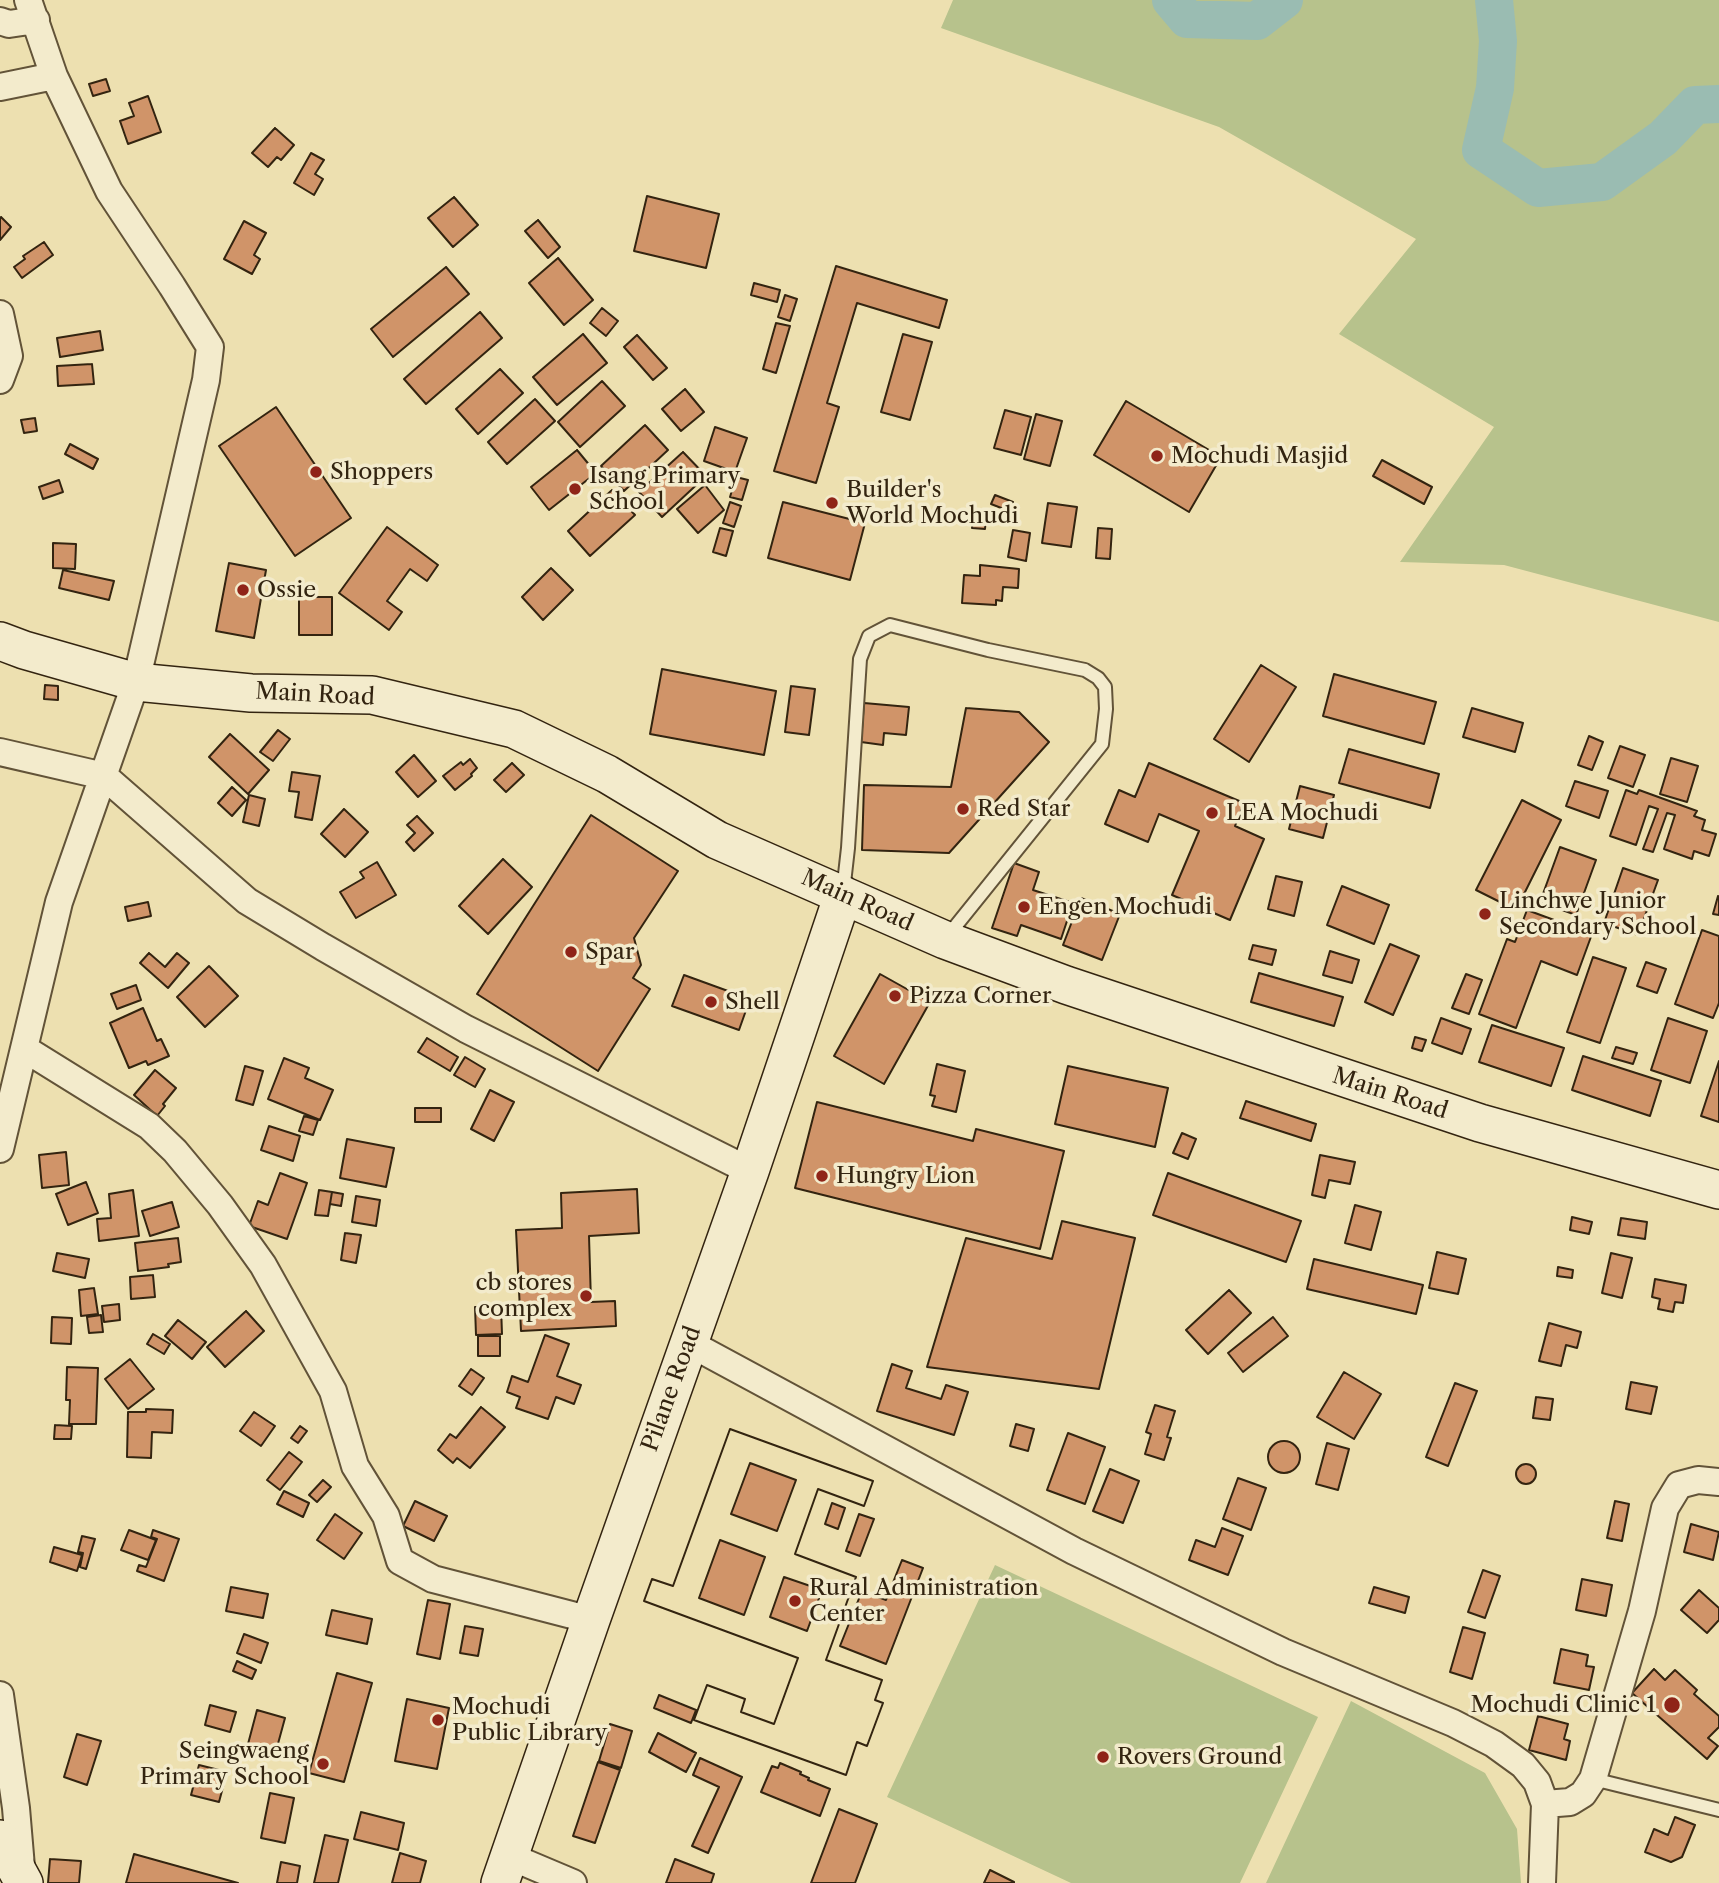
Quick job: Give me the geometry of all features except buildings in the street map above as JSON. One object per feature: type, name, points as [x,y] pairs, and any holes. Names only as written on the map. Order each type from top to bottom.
[{"type":"main road","name":"Main Road","points":[[0,641],[136,682],[251,693],[372,695],[514,729],[607,774],[718,840],[945,940],[1066,985],[1480,1123],[1719,1190]]},
{"type":"main road","name":"Pilane Road","points":[[505,1870],[750,1171],[843,895]]},
{"type":"main road","points":[[0,1839],[23,1880]]},
{"type":"street","points":[[0,21],[9,24],[32,10],[54,76],[109,191],[210,347],[206,380],[136,682],[59,902],[0,1149]]},
{"type":"street","points":[[0,87],[54,76]]},
{"type":"street","points":[[0,314],[9,356],[0,380]]},
{"type":"street","points":[[0,752],[104,775],[247,901],[290,928],[466,1029],[750,1171]]},
{"type":"street","points":[[25,1049],[149,1126],[175,1151],[220,1205],[263,1265],[333,1391],[355,1466],[386,1516],[400,1561],[433,1578],[591,1620]]},
{"type":"street","points":[[689,1343],[1074,1551],[1283,1652],[1453,1723],[1494,1744],[1523,1765],[1537,1782],[1545,1804],[1542,1883]]},
{"type":"street","points":[[1545,1804],[1570,1801],[1584,1794],[1593,1779],[1642,1611],[1665,1508],[1679,1485],[1698,1480],[1719,1482]]},
{"type":"street","points":[[0,1695],[23,1880]]},
{"type":"street","points":[[505,1870],[573,1883]]},
{"type":"lane","points":[[843,895],[849,848],[860,659],[869,636],[890,625],[988,650],[1084,670],[1098,678],[1105,687],[1106,709],[1102,744],[945,940]]},
{"type":"lane","points":[[1593,1779],[1719,1810]]},
{"type":"green space","points":[[953,0],[1719,0],[1719,622],[1504,565],[1400,562],[1494,427],[1339,334],[1416,239],[1219,127],[941,28]]},
{"type":"green space","name":"Rovers Ground","points":[[995,1565],[1318,1717],[1240,1883],[1071,1883],[887,1797]]},
{"type":"green space","points":[[1351,1701],[1485,1773],[1517,1829],[1521,1883],[1266,1883]]},
{"type":"waterway","points":[[1171,0],[1187,19],[1257,21],[1284,0]]},
{"type":"waterway","points":[[1494,0],[1498,41],[1495,88],[1481,150],[1538,188],[1602,182],[1663,138],[1695,105],[1719,104]]},
{"type":"place","name":"Mochudi Masjid","points":[[1157,456]]},
{"type":"place","name":"Shoppers","points":[[316,472]]},
{"type":"place","name":"Isang Primary School","points":[[575,489]]},
{"type":"place","name":"Builder's World Mochudi","points":[[832,503]]},
{"type":"place","name":"Ossie","points":[[243,590]]},
{"type":"place","name":"Red Star","points":[[963,809]]},
{"type":"place","name":"LEA Mochudi","points":[[1212,813]]},
{"type":"place","name":"Engen Mochudi","points":[[1024,907]]},
{"type":"place","name":"Linchwe Junior Secondary School","points":[[1485,914]]},
{"type":"place","name":"Spar","points":[[571,952]]},
{"type":"place","name":"Pizza Corner","points":[[895,996]]},
{"type":"place","name":"Shell","points":[[711,1002]]},
{"type":"place","name":"Hungry Lion","points":[[822,1176]]},
{"type":"place","name":"cb stores complex","points":[[586,1296]]},
{"type":"place","name":"Rural Administration Center","points":[[795,1601]]},
{"type":"place","name":"Mochudi Clinic 1","points":[[1672,1705]]},
{"type":"place","name":"Mochudi Public Library","points":[[438,1720]]},
{"type":"place","name":"Rovers Ground","points":[[1103,1757]]},
{"type":"place","name":"Seingwaeng Primary School","points":[[323,1764]]}]
